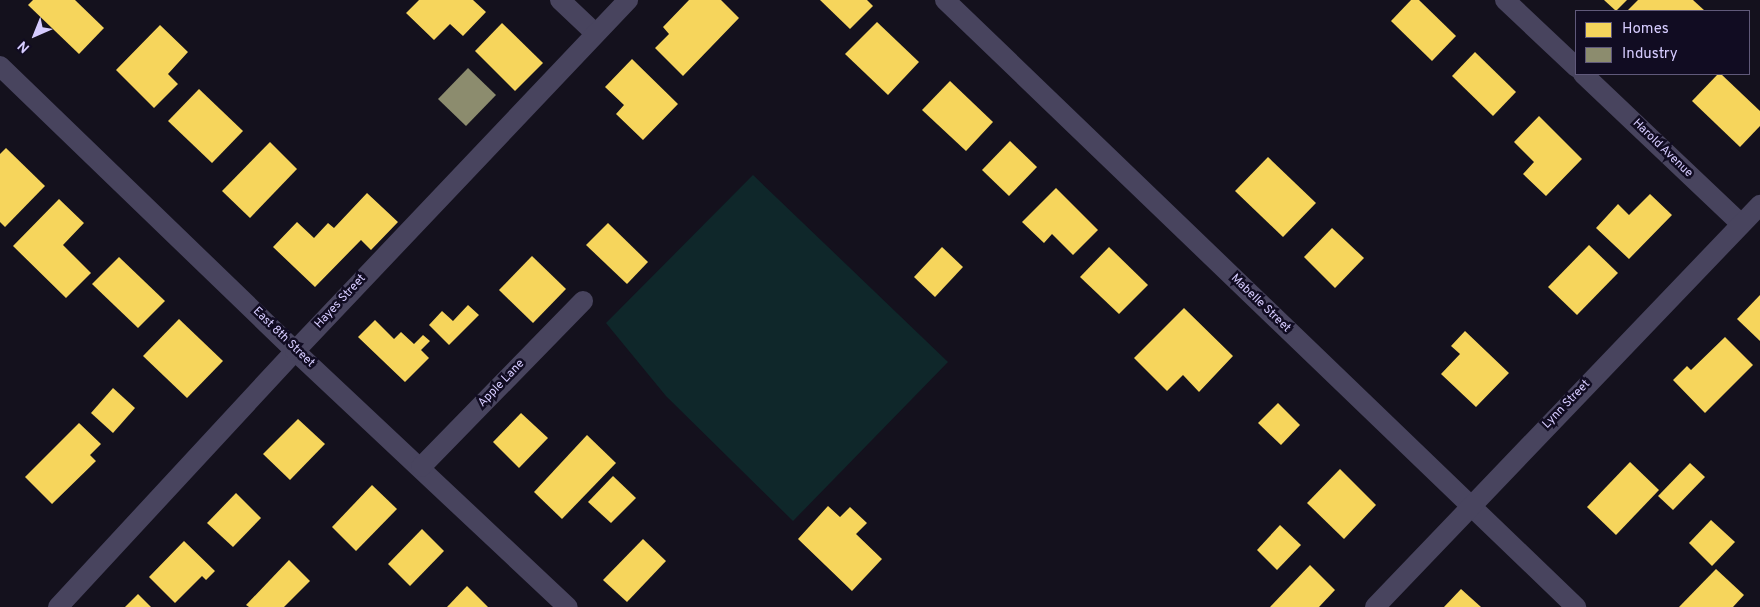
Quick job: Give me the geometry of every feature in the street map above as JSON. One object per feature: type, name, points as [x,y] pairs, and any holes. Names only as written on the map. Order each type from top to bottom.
[{"type":"street","points":[[560,0],[595,34]]},
{"type":"street","name":"Hayes Street","points":[[58,607],[295,350],[628,0]]},
{"type":"street","name":"Mabelle Street","points":[[944,0],[1576,607]]},
{"type":"street","points":[[1505,0],[1575,67]]},
{"type":"street","name":"East 8th Street","points":[[0,66],[295,350],[568,607]]},
{"type":"street","name":"Harold Avenue","points":[[1584,75],[1741,224]]},
{"type":"street","name":"Lynn Street","points":[[1375,607],[1760,205]]},
{"type":"street","name":"Apple Lane","points":[[421,467],[583,301]]},
{"type":"green space","points":[[753,175],[948,362],[793,521],[666,396],[606,323]]},
{"type":"building: Homes","points":[[33,0],[75,0],[104,28],[79,54],[28,5]]},
{"type":"building: Homes","points":[[419,0],[473,0],[486,12],[463,36],[450,24],[434,40],[406,13]]},
{"type":"building: Homes","points":[[689,0],[721,0],[739,18],[683,76],[655,48],[669,34],[663,27]]},
{"type":"building: Homes","points":[[820,0],[867,0],[873,6],[850,29]]},
{"type":"building: Homes","points":[[1411,0],[1419,0],[1456,36],[1432,61],[1391,21]]},
{"type":"building: Homes","points":[[1604,0],[1627,0],[1617,10]]},
{"type":"building: Homes","points":[[1638,0],[1693,0],[1704,10],[1628,10]]},
{"type":"building: Homes","points":[[877,22],[919,62],[888,95],[845,54]]},
{"type":"building: Homes","points":[[502,23],[543,63],[515,91],[475,51]]},
{"type":"building: Homes","points":[[160,25],[188,52],[168,74],[178,84],[154,108],[116,70]]},
{"type":"building: Homes","points":[[1475,52],[1516,92],[1493,116],[1452,76]]},
{"type":"building: Homes","points":[[632,59],[678,104],[643,140],[616,114],[624,105],[605,87]]},
{"type":"building: Homes","points":[[1717,75],[1722,75],[1760,111],[1760,126],[1740,147],[1692,101]]},
{"type":"building: Homes","points":[[950,81],[993,122],[966,151],[922,110]]},
{"type":"building: Homes","points":[[199,89],[243,131],[212,163],[168,121]]},
{"type":"building: Homes","points":[[1539,116],[1582,159],[1546,196],[1523,174],[1534,162],[1514,142]]},
{"type":"building: Homes","points":[[1010,141],[1037,167],[1009,196],[982,170]]},
{"type":"building: Homes","points":[[270,142],[297,169],[250,218],[222,191]]},
{"type":"building: Homes","points":[[6,148],[45,186],[5,227],[0,222],[0,154]]},
{"type":"building: Homes","points":[[1268,157],[1316,203],[1283,237],[1235,191]]},
{"type":"building: Homes","points":[[1056,188],[1098,230],[1073,255],[1052,234],[1044,243],[1022,222]]},
{"type":"building: Homes","points":[[367,193],[398,222],[371,250],[361,240],[315,287],[273,247],[297,222],[314,238],[328,223],[334,228]]},
{"type":"building: Homes","points":[[1650,194],[1672,215],[1629,259],[1596,228],[1618,204],[1629,215]]},
{"type":"building: Homes","points":[[59,199],[84,223],[63,245],[91,273],[66,298],[13,246]]},
{"type":"building: Homes","points":[[608,223],[648,262],[627,284],[586,245]]},
{"type":"building: Homes","points":[[1332,228],[1364,258],[1335,288],[1304,257]]},
{"type":"building: Homes","points":[[1589,245],[1618,273],[1577,315],[1548,287]]},
{"type":"building: Homes","points":[[942,247],[963,267],[935,297],[914,277]]},
{"type":"building: Homes","points":[[1109,247],[1148,285],[1119,314],[1080,277]]},
{"type":"building: Homes","points":[[532,256],[566,289],[533,323],[499,290]]},
{"type":"building: Homes","points":[[119,257],[165,301],[138,328],[92,284]]},
{"type":"building: Homes","points":[[1760,295],[1760,341],[1737,319]]},
{"type":"building: Homes","points":[[468,305],[479,315],[449,345],[429,325],[442,311],[453,321]]},
{"type":"building: Homes","points":[[1184,308],[1233,356],[1199,392],[1183,375],[1167,391],[1134,358]]},
{"type":"building: Homes","points":[[179,319],[223,361],[187,398],[143,356]]},
{"type":"building: Homes","points":[[375,320],[394,339],[401,332],[414,344],[423,335],[430,341],[421,350],[429,358],[405,382],[358,337]]},
{"type":"building: Homes","points":[[1465,331],[1509,373],[1476,407],[1441,374],[1460,354],[1451,346]]},
{"type":"building: Homes","points":[[1725,337],[1753,365],[1705,413],[1673,380],[1687,366],[1691,370]]},
{"type":"building: Homes","points":[[113,388],[135,408],[113,433],[91,413]]},
{"type":"building: Homes","points":[[1278,403],[1300,425],[1281,445],[1258,423]]},
{"type":"building: Homes","points":[[521,413],[548,438],[519,468],[493,442]]},
{"type":"building: Homes","points":[[298,419],[325,444],[290,480],[263,454]]},
{"type":"building: Homes","points":[[79,423],[101,444],[90,455],[96,461],[52,504],[25,477]]},
{"type":"building: Homes","points":[[587,435],[616,463],[562,519],[534,492]]},
{"type":"building: Homes","points":[[1630,462],[1659,490],[1616,535],[1587,507]]},
{"type":"building: Homes","points":[[1690,463],[1705,477],[1673,510],[1658,496]]},
{"type":"building: Homes","points":[[1340,469],[1376,505],[1344,539],[1307,503]]},
{"type":"building: Homes","points":[[613,476],[636,498],[611,523],[588,502]]},
{"type":"building: Homes","points":[[372,485],[397,509],[356,551],[332,527]]},
{"type":"building: Homes","points":[[236,493],[261,518],[233,547],[207,523]]},
{"type":"building: Homes","points":[[828,506],[840,517],[850,507],[867,523],[856,534],[882,559],[852,591],[798,539]]},
{"type":"building: Homes","points":[[1711,520],[1735,542],[1712,566],[1689,543]]},
{"type":"building: Homes","points":[[1280,525],[1301,545],[1277,570],[1257,550]]},
{"type":"building: Homes","points":[[422,529],[444,551],[410,586],[388,564]]},
{"type":"building: Homes","points":[[643,539],[666,561],[627,602],[603,580]]},
{"type":"building: Homes","points":[[184,541],[215,571],[206,580],[202,576],[175,603],[149,577]]},
{"type":"building: Homes","points":[[289,560],[310,581],[284,607],[249,607],[246,605]]},
{"type":"building: Homes","points":[[1310,565],[1335,590],[1319,607],[1270,607]]},
{"type":"building: Homes","points":[[1716,569],[1744,595],[1733,607],[1679,607]]},
{"type":"building: Homes","points":[[467,586],[488,607],[447,607]]},
{"type":"building: Homes","points":[[1461,589],[1481,607],[1444,607]]},
{"type":"building: Homes","points":[[138,594],[151,607],[125,607]]},
{"type":"building: Industry","points":[[468,68],[496,95],[466,126],[438,99]]}]
